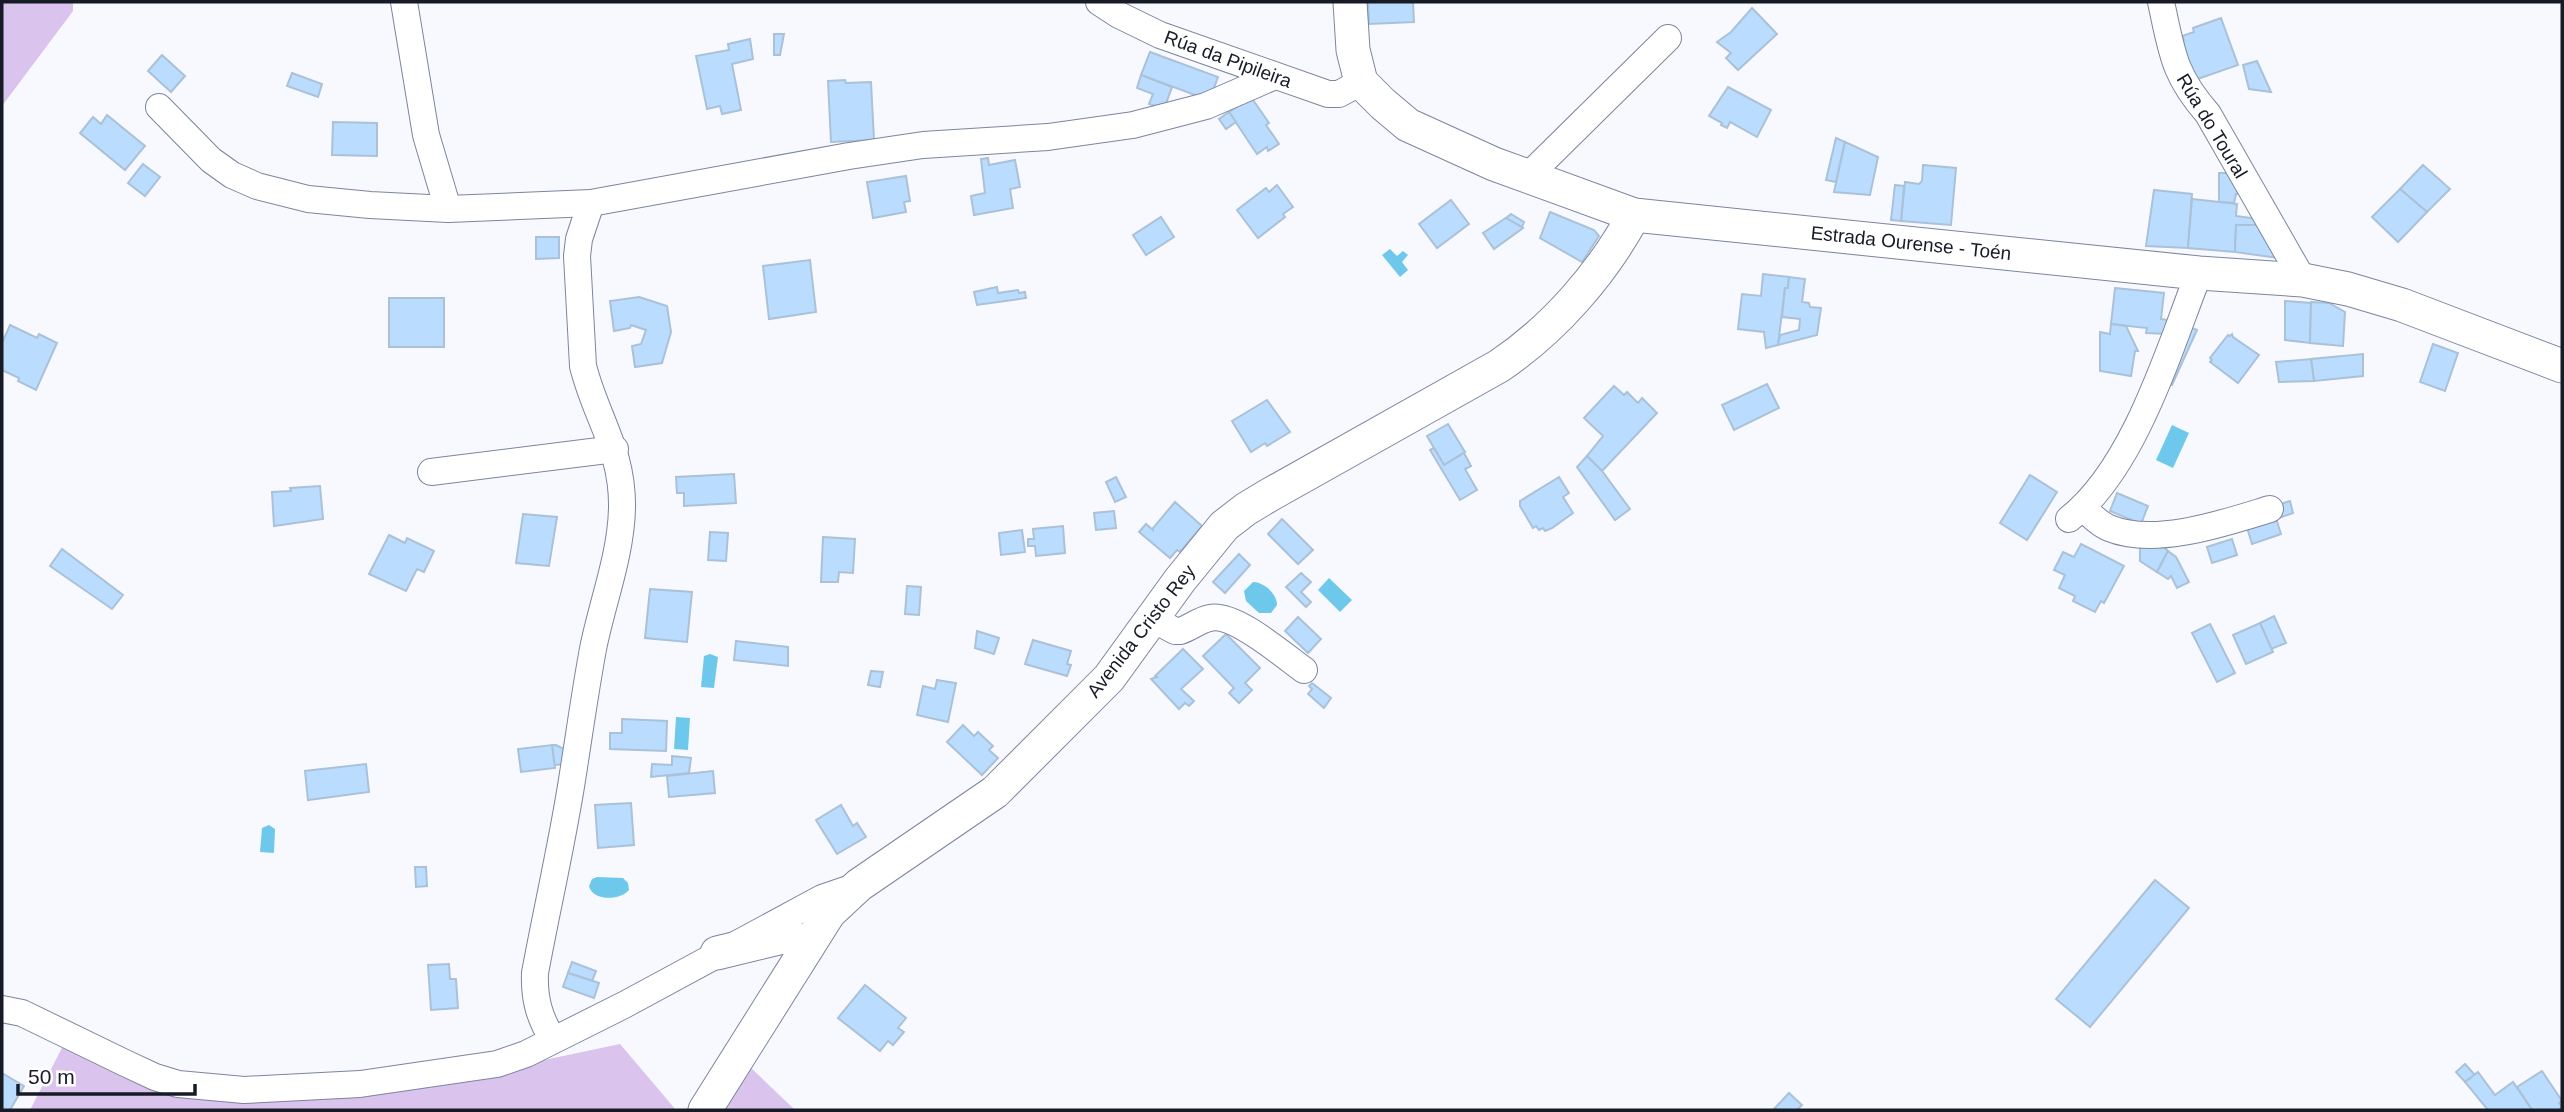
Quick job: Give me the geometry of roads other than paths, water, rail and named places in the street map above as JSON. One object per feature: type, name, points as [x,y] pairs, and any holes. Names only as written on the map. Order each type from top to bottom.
[{"type":"street","points":[[404,2],[422,116],[448,209]]},
{"type":"street","name":"Rúa da Pipileira","points":[[1099,2],[1160,35],[1328,94],[1339,94],[1361,82]]},
{"type":"street","points":[[1350,2],[1353,50],[1361,82]]},
{"type":"street","name":"Rúa do Toural","points":[[2161,2],[2180,77],[2188,92],[2208,114],[2302,281]]},
{"type":"street","points":[[1528,176],[1668,38]]},
{"type":"street","points":[[159,107],[211,160],[232,175],[257,186],[308,199],[448,209],[591,203],[923,145],[1048,137],[1147,123],[1206,106],[1275,76]]},
{"type":"street","name":"Estrada Ourense - Toén","points":[[1361,82],[1408,125],[1450,146],[1633,215],[2199,273],[2302,281],[2348,289],[2402,305],[2562,366]]},
{"type":"street","points":[[553,1040],[538,1013],[535,973],[572,781],[594,645],[622,508],[614,449],[583,366],[577,256],[579,239],[591,203]]},
{"type":"street","name":"Avenida Cristo Rey","points":[[705,1110],[829,913],[859,885],[995,792],[1096,693],[1224,526],[1246,509],[1499,366],[1534,340],[1607,259],[1633,215]]},
{"type":"street","points":[[2199,273],[2157,382],[2119,462],[2076,513],[2112,529],[2147,534],[2184,531],[2270,509]]},
{"type":"street","points":[[431,472],[614,449]]},
{"type":"street","points":[[1153,619],[1175,631],[1212,617],[1227,619],[1304,670]]},
{"type":"street","points":[[2,1009],[22,1013],[155,1077],[191,1086],[244,1090],[360,1084],[497,1064],[526,1054],[624,1005],[822,898],[859,885]]},
{"type":"street","points":[[717,953],[783,937],[795,939],[806,946]]},
{"type":"water","points":[[1390,249],[1397,256],[1403,251],[1408,255],[1402,262],[1408,270],[1400,277],[1382,255]]},
{"type":"water","points":[[2172,425],[2189,433],[2173,468],[2156,460]]},
{"type":"water","points":[[1329,578],[1352,600],[1340,612],[1318,590]]},
{"type":"water","points":[[1253,582],[1265,586],[1275,597],[1277,605],[1271,613],[1259,613],[1246,601],[1244,591]]},
{"type":"water","points":[[710,654],[718,657],[714,688],[701,687],[704,656]]},
{"type":"water","points":[[676,717],[690,718],[688,750],[674,749]]},
{"type":"water","points":[[269,825],[275,829],[274,853],[260,852],[262,828]]},
{"type":"water","points":[[623,878],[628,883],[629,890],[613,898],[601,897],[591,891],[589,886],[592,879]]}]
